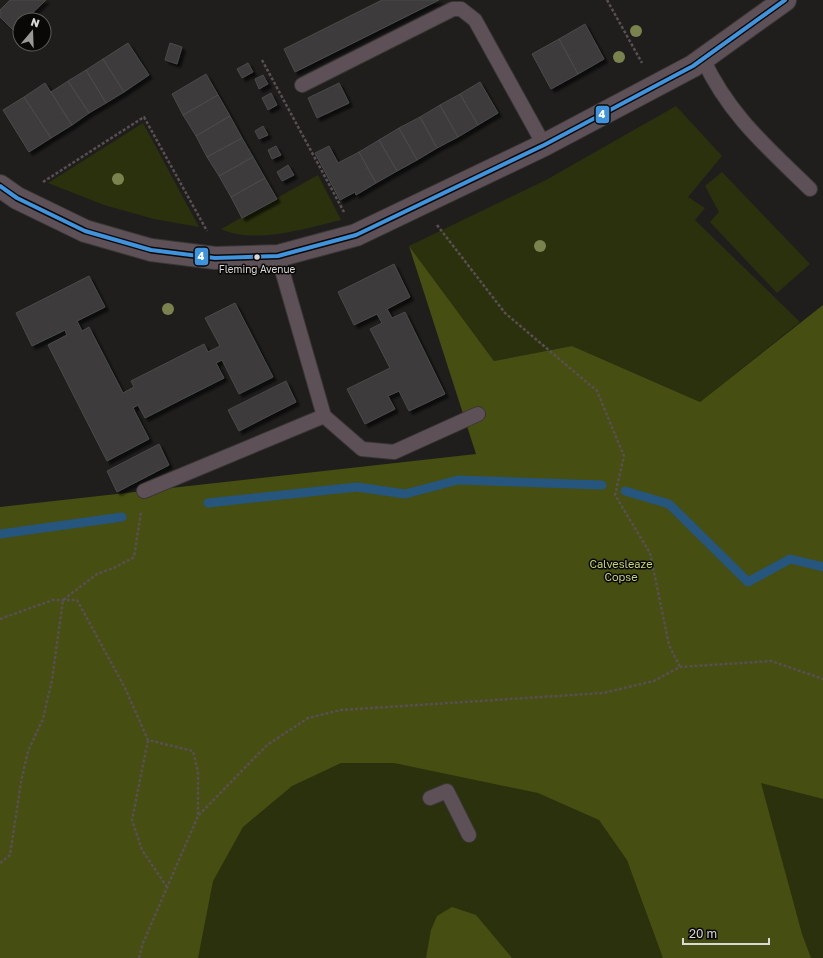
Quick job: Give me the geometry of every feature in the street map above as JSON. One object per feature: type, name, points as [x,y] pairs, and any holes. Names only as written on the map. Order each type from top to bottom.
[{"type":"street","points":[[8,192],[93,234],[151,250],[222,258],[278,256],[356,235],[422,205],[544,145],[703,59],[785,0]]},
{"type":"lane","points":[[302,85],[453,9],[461,10],[475,20],[544,145]]},
{"type":"lane","points":[[703,59],[725,100],[745,126],[810,189]]},
{"type":"lane","points":[[278,256],[324,416],[362,449],[394,452],[478,414]]},
{"type":"lane","points":[[144,491],[324,416]]},
{"type":"lane","points":[[430,798],[447,791],[469,835]]},
{"type":"path","points":[[607,0],[655,86]]},
{"type":"path","points":[[262,60],[356,235]]},
{"type":"path","points":[[8,192],[144,117],[222,258]]},
{"type":"path","points":[[422,205],[505,313],[597,391],[624,456],[615,495],[650,553],[669,645],[680,667]]},
{"type":"path","points":[[0,863],[10,855],[21,782],[28,751],[43,719],[52,680],[63,600],[97,574],[116,567],[134,557],[144,491]]},
{"type":"path","points":[[0,619],[53,600],[77,600],[125,688],[148,740],[132,820],[142,850],[167,887]]},
{"type":"path","points":[[139,958],[143,943],[198,816],[267,744],[308,718],[341,710],[604,693],[654,681],[680,667],[771,661],[823,679]]},
{"type":"path","points":[[148,740],[193,751],[198,772],[198,816]]},
{"type":"green space","points":[[676,106],[722,156],[688,197],[705,208],[695,220],[800,322],[700,402],[572,346],[494,361],[409,246],[546,180]]},
{"type":"green space","points":[[143,123],[199,227],[154,219],[104,205],[48,183]]},
{"type":"green space","points":[[722,172],[810,264],[777,293],[710,222],[719,212],[705,186]]},
{"type":"green space","points":[[318,175],[341,220],[281,234],[234,234],[221,229]]},
{"type":"green space","name":"Calvesleaze Copse","points":[[409,246],[494,361],[572,346],[700,402],[823,305],[823,799],[761,783],[802,934],[811,958],[663,958],[627,860],[599,820],[538,793],[394,763],[341,763],[292,786],[243,827],[213,881],[198,958],[0,958],[0,507],[476,454]]},
{"type":"green space","points":[[278,753],[761,782],[823,799],[823,958],[158,958]]},
{"type":"green space","points":[[452,907],[476,915],[512,958],[426,958],[431,930],[437,916]]},
{"type":"building","points":[[10,0],[46,0],[33,12],[12,12],[12,29],[0,17],[0,10]]},
{"type":"building","points":[[382,0],[439,0],[295,72],[284,49]]},
{"type":"building","points":[[585,24],[604,59],[578,74],[559,39]]},
{"type":"building","points":[[559,39],[578,74],[551,89],[532,54]]},
{"type":"building","points":[[128,43],[149,75],[124,92],[103,59]]},
{"type":"building","points":[[170,43],[182,47],[177,64],[165,60]]},
{"type":"building","points":[[103,59],[124,92],[106,103],[86,70]]},
{"type":"building","points":[[248,63],[253,72],[242,78],[237,69]]},
{"type":"building","points":[[86,70],[106,103],[89,113],[68,81]]},
{"type":"building","points":[[206,74],[218,95],[183,115],[172,94]]},
{"type":"building","points":[[263,75],[268,84],[259,89],[255,79]]},
{"type":"building","points":[[68,81],[89,113],[72,125],[51,92]]},
{"type":"building","points":[[480,82],[498,113],[478,125],[460,94]]},
{"type":"building","points":[[45,83],[72,125],[51,138],[24,97]]},
{"type":"building","points":[[339,83],[349,103],[317,118],[308,98]]},
{"type":"building","points":[[271,93],[277,105],[268,110],[262,98]]},
{"type":"building","points":[[460,94],[478,125],[458,137],[440,105]]},
{"type":"building","points":[[218,95],[230,116],[196,136],[183,115]]},
{"type":"building","points":[[24,97],[51,138],[29,152],[3,110]]},
{"type":"building","points":[[440,105],[458,137],[437,148],[420,117]]},
{"type":"building","points":[[230,116],[242,138],[207,157],[196,136]]},
{"type":"building","points":[[420,117],[437,148],[417,160],[399,128]]},
{"type":"building","points":[[263,126],[268,135],[259,139],[255,131]]},
{"type":"building","points":[[399,128],[417,160],[397,171],[379,140]]},
{"type":"building","points":[[242,138],[253,157],[219,176],[207,157]]},
{"type":"building","points":[[379,140],[397,171],[376,183],[359,152]]},
{"type":"building","points":[[276,146],[281,155],[272,159],[268,150]]},
{"type":"building","points":[[329,146],[338,163],[359,152],[376,183],[356,195],[355,192],[340,200],[315,153]]},
{"type":"building","points":[[253,157],[265,178],[231,197],[219,176]]},
{"type":"building","points":[[288,165],[294,175],[282,181],[277,172]]},
{"type":"building","points":[[265,178],[277,199],[242,218],[231,197]]},
{"type":"building","points":[[394,264],[410,297],[387,309],[392,318],[405,312],[445,394],[409,411],[399,391],[388,396],[395,409],[365,424],[347,389],[390,368],[370,329],[382,323],[377,314],[354,325],[338,292]]},
{"type":"building","points":[[89,276],[105,307],[77,321],[82,331],[89,327],[123,393],[134,387],[131,381],[204,344],[208,352],[220,346],[205,318],[235,303],[273,377],[239,394],[222,360],[216,363],[224,378],[145,418],[138,405],[133,408],[149,439],[107,461],[48,345],[67,335],[65,330],[32,346],[16,313]]},
{"type":"building","points":[[286,381],[296,402],[239,431],[228,410]]},
{"type":"building","points":[[159,444],[169,465],[117,492],[107,471]]},
{"type":"waterway","points":[[208,503],[357,487],[405,494],[458,480],[602,485]]},
{"type":"waterway","points":[[625,491],[669,504],[748,582],[790,559],[823,567]]},
{"type":"waterway","points":[[0,534],[122,517]]},
{"type":"transit line","name":"4","points":[[0,186],[17,198],[85,231],[151,250],[215,258],[278,256],[356,235],[544,145],[693,66],[785,0]]},
{"type":"place","name":"Fleming Avenue","points":[[257,257]]}]
